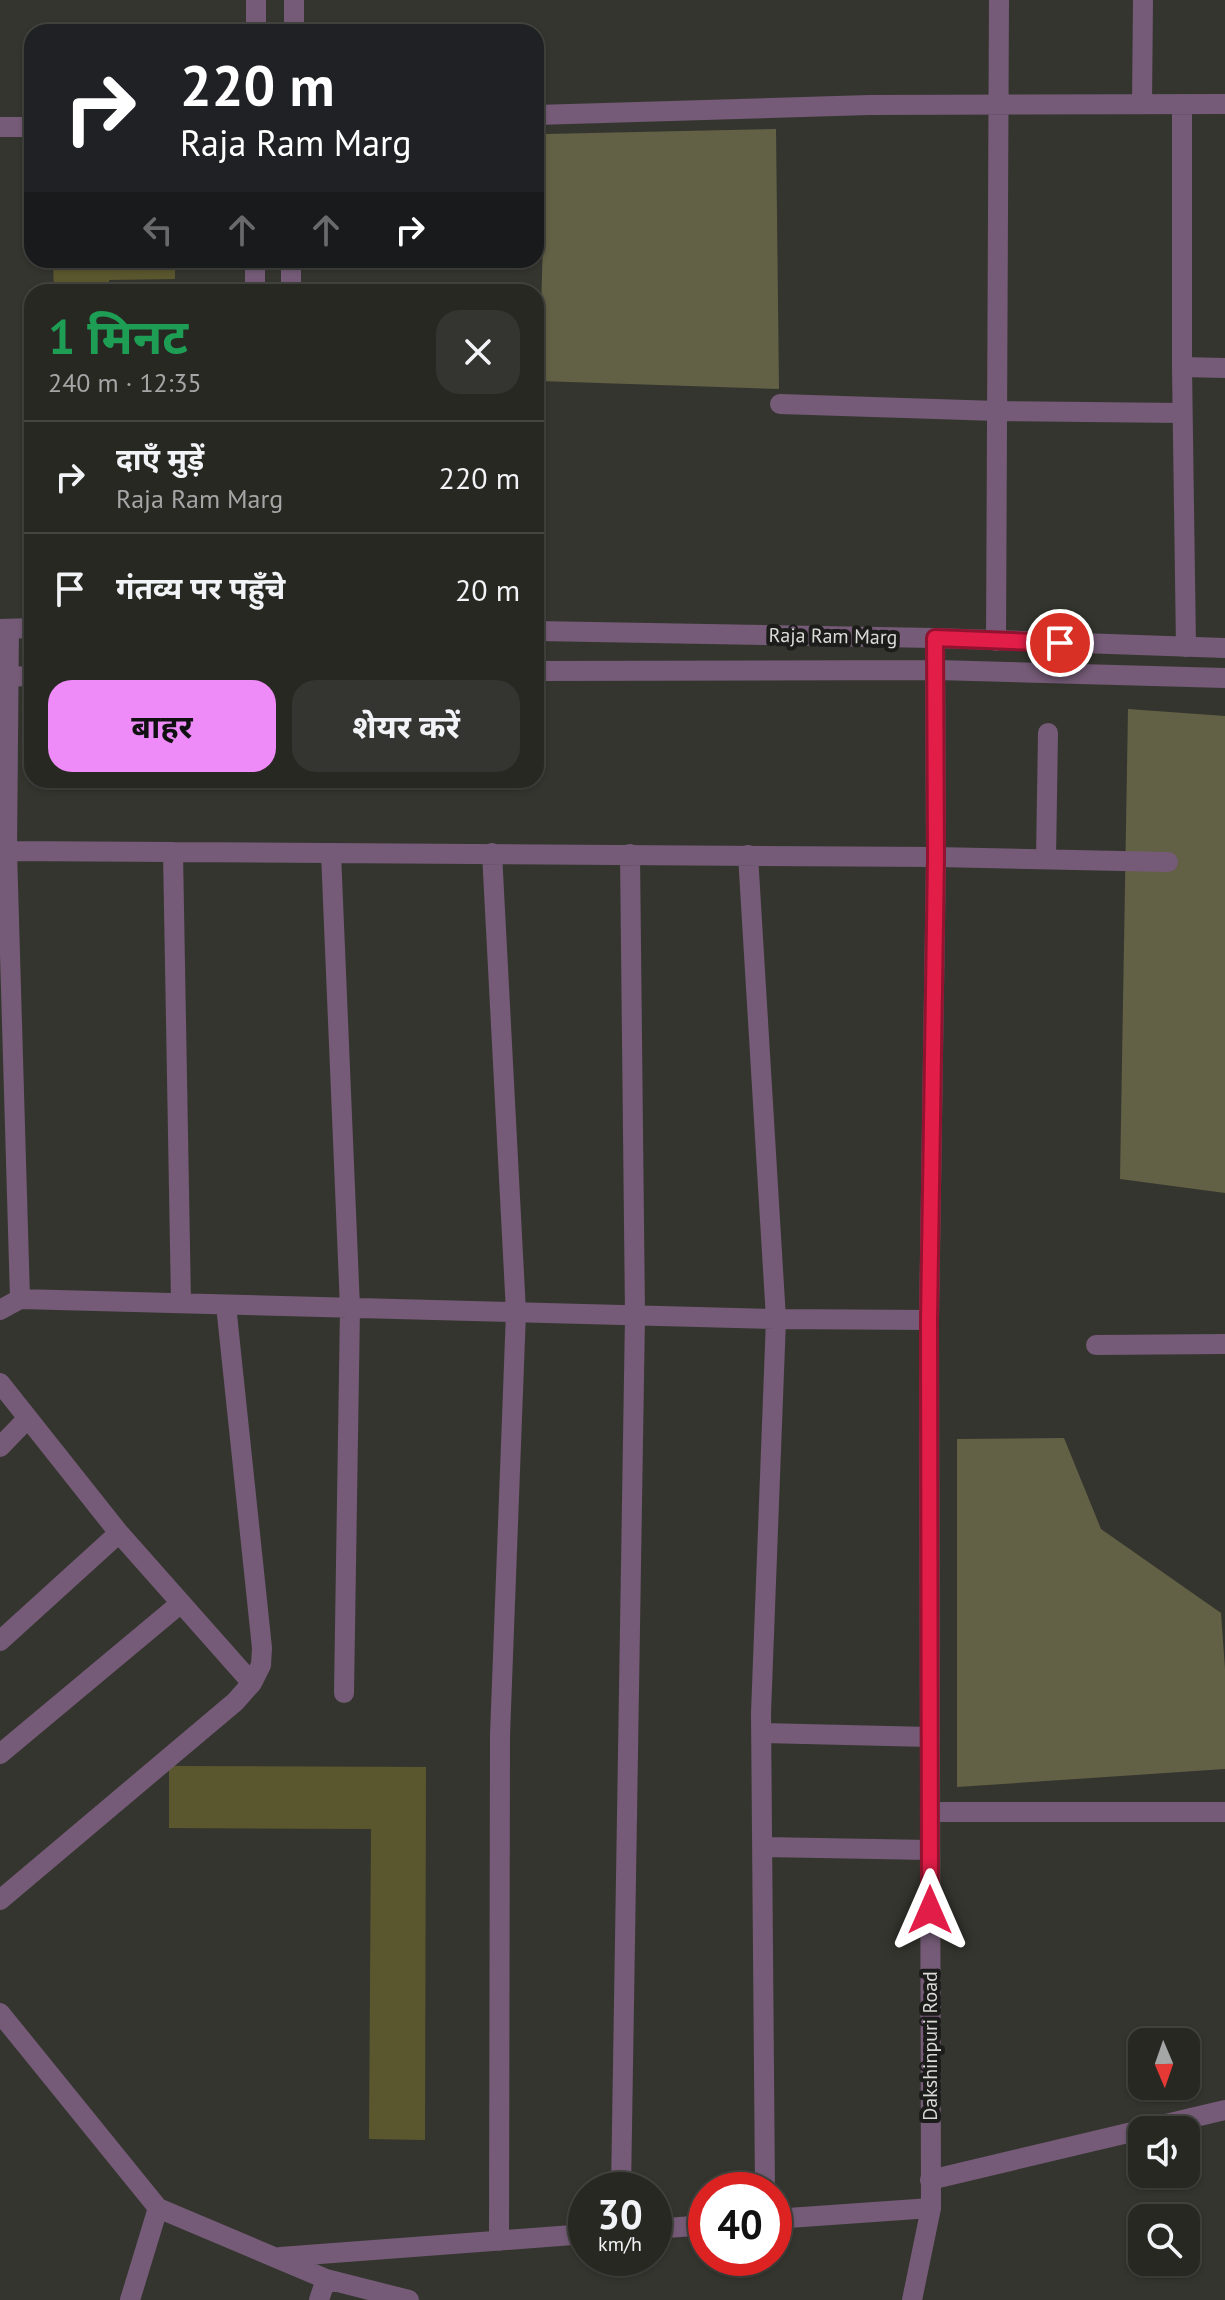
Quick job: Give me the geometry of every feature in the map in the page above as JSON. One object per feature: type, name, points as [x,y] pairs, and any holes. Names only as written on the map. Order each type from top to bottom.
[{"type":"street","points":[[256,0],[256,24]]},
{"type":"street","points":[[294,0],[294,24]]},
{"type":"street","points":[[996,641],[999,0]]},
{"type":"street","points":[[1142,104],[1143,0]]},
{"type":"street","points":[[1182,104],[1186,647]]},
{"type":"street","points":[[544,115],[869,105],[1225,104]]},
{"type":"street","points":[[0,127],[24,127]]},
{"type":"street","points":[[1182,367],[1225,368]]},
{"type":"street","points":[[780,404],[1182,413]]},
{"type":"street","points":[[20,1299],[4,629],[24,628]]},
{"type":"street","name":"Raja Ram Marg","points":[[544,631],[935,638],[1225,648]]},
{"type":"street","name":"Dakshinpuri Road","points":[[912,2300],[931,2208],[929,1320],[936,857],[935,638]]},
{"type":"street","name":"Raja Ram Marg","points":[[544,671],[937,670],[1225,678]]},
{"type":"street","points":[[4,677],[24,676]]},
{"type":"street","points":[[1046,859],[1048,733]]},
{"type":"street","points":[[7,851],[748,855],[1168,862]]},
{"type":"street","points":[[173,852],[181,1303]]},
{"type":"street","points":[[331,853],[350,1308],[344,1693]]},
{"type":"street","points":[[492,853],[516,1312],[500,1735],[499,2241]]},
{"type":"street","points":[[621,2172],[635,1315],[630,854]]},
{"type":"street","points":[[748,855],[776,1319],[762,1733],[765,2172]]},
{"type":"street","points":[[0,1310],[20,1299],[776,1319],[929,1320]]},
{"type":"street","points":[[0,1900],[235,1702],[252,1683],[261,1665],[262,1648],[226,1305]]},
{"type":"street","points":[[1096,1345],[1225,1344]]},
{"type":"street","points":[[0,1383],[119,1533],[252,1683]]},
{"type":"street","points":[[0,1447],[28,1418]]},
{"type":"street","points":[[0,1641],[119,1533]]},
{"type":"street","points":[[0,1754],[181,1603]]},
{"type":"street","points":[[762,1733],[930,1737]]},
{"type":"street","points":[[930,1812],[1225,1812]]},
{"type":"street","points":[[763,1847],[930,1850]]},
{"type":"street","points":[[0,2014],[158,2208],[326,2279],[409,2300]]},
{"type":"street","points":[[930,2180],[1225,2110]]},
{"type":"street","points":[[130,2300],[158,2208]]},
{"type":"street","points":[[792,2218],[931,2208]]},
{"type":"street","points":[[276,2258],[568,2235]]},
{"type":"street","points":[[319,2300],[326,2279]]},
{"type":"shaded area","points":[[776,129],[779,389],[544,381],[542,284],[546,134]]},
{"type":"shaded area","points":[[1128,709],[1225,716],[1225,1193],[1120,1179]]},
{"type":"shaded area","points":[[1064,1438],[1101,1529],[1221,1613],[1225,1669],[1225,1769],[957,1787],[957,1439]]},
{"type":"building","points":[[53,268],[175,268],[175,279],[54,284]]},
{"type":"building","points":[[169,1766],[426,1767],[425,2140],[369,2139],[371,1829],[169,1828]]},
{"type":"route","points":[[930,1910],[929,1320],[936,857],[935,638],[1060,643]]}]
